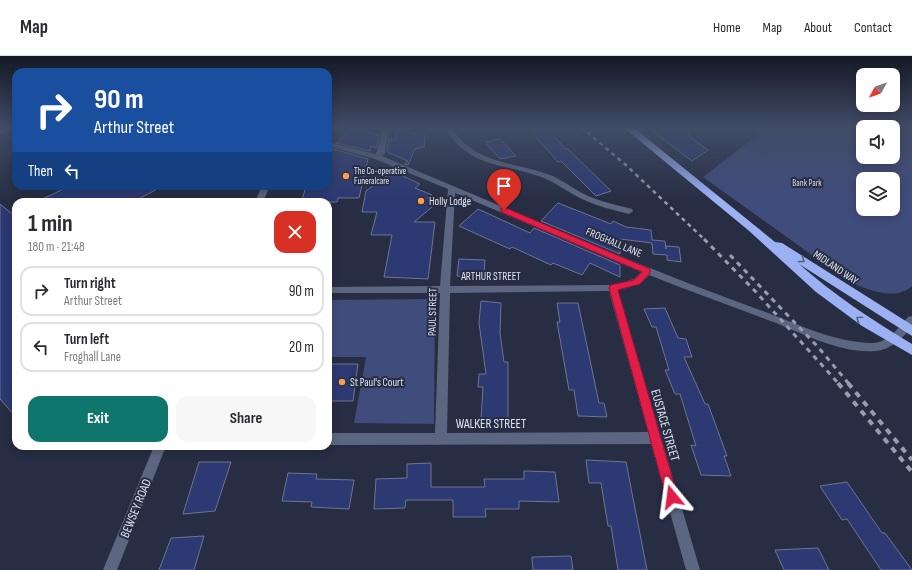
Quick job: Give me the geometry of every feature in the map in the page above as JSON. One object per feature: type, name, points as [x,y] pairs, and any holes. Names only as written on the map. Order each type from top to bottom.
[{"type":"highway","name":"MIDLAND WAY","points":[[662,151],[820,289],[847,310],[892,340]]},
{"type":"highway","name":"MIDLAND WAY","points":[[752,228],[910,326]]},
{"type":"highway","points":[[892,340],[912,350]]},
{"type":"street","name":"FROGHALL LANE","points":[[355,151],[378,157],[694,291],[837,341],[859,346],[875,347],[892,340],[910,326]]},
{"type":"street","points":[[378,157],[382,151]]},
{"type":"street","points":[[468,151],[482,159],[542,175],[592,201],[629,211]]},
{"type":"street","name":"PAUL STREET","points":[[441,438],[445,288],[450,196],[452,188]]},
{"type":"street","name":"ARTHUR STREET","points":[[332,290],[613,288],[637,282],[647,271]]},
{"type":"street","name":"EUSTACE STREET","points":[[613,288],[693,570]]},
{"type":"street","name":"WALKER STREET","points":[[332,438],[655,438]]},
{"type":"street","name":"BEWSEY ROAD","points":[[110,570],[158,450]]},
{"type":"green space","name":"Bank Park","points":[[737,151],[856,151],[856,164],[900,164],[900,151],[912,151],[912,286],[905,291],[889,294],[872,290],[848,281],[703,177]]},
{"type":"green space","points":[[435,299],[434,424],[354,423],[366,357],[332,357],[332,300]]},
{"type":"building","points":[[332,151],[340,151],[368,159],[359,198],[338,198],[337,202],[332,202],[332,198],[302,198],[305,190],[332,190]]},
{"type":"building","points":[[414,151],[408,165],[404,164],[408,161],[387,152]]},
{"type":"building","points":[[493,151],[511,151],[516,156],[500,159]]},
{"type":"building","points":[[548,151],[570,151],[611,191],[596,196],[561,161],[558,162]]},
{"type":"building","points":[[679,151],[707,151],[692,161]]},
{"type":"building","points":[[396,169],[405,173],[403,176],[420,184],[415,188],[432,195],[427,198],[437,203],[414,222],[435,222],[428,279],[384,277],[392,235],[371,235],[377,212],[362,212],[366,191]]},
{"type":"building","points":[[62,190],[156,190],[140,198],[44,198]]},
{"type":"building","points":[[558,203],[611,224],[613,221],[626,227],[651,230],[652,240],[665,241],[666,249],[666,246],[679,247],[681,262],[667,260],[667,255],[653,254],[652,243],[620,239],[620,254],[541,221]]},
{"type":"building","points":[[0,204],[12,214],[12,412],[0,399]]},
{"type":"building","points":[[478,209],[530,233],[534,228],[620,265],[620,277],[590,263],[582,275],[553,263],[551,265],[512,247],[510,249],[459,226]]},
{"type":"building","points":[[459,259],[485,260],[484,274],[477,273],[477,278],[457,276]]},
{"type":"building","points":[[481,301],[501,303],[500,333],[504,362],[508,362],[508,422],[481,420],[483,387],[478,387],[479,374],[486,374],[479,323]]},
{"type":"building","points":[[557,303],[578,303],[599,403],[604,403],[607,417],[578,416],[574,390],[569,390],[557,322],[560,322]]},
{"type":"building","points":[[665,308],[678,338],[686,339],[692,357],[684,357],[705,404],[708,404],[727,456],[724,456],[731,476],[701,475],[691,445],[696,446],[680,394],[675,394],[665,370],[669,370],[656,327],[652,327],[644,309]]},
{"type":"building","name":"St Paul's Court","points":[[332,364],[358,364],[353,401],[332,401]]},
{"type":"building","points":[[586,460],[626,462],[647,570],[618,570],[611,526],[608,526],[601,483],[589,483]]},
{"type":"building","points":[[199,462],[231,462],[215,511],[183,514]]},
{"type":"building","points":[[431,463],[431,487],[485,487],[484,479],[524,479],[524,471],[555,472],[559,502],[519,501],[519,509],[485,509],[486,517],[453,517],[453,500],[406,500],[405,508],[374,509],[376,479],[407,478],[407,464]]},
{"type":"building","points":[[288,473],[317,474],[316,479],[354,480],[349,509],[311,507],[312,502],[282,501]]},
{"type":"building","points":[[847,482],[882,533],[885,533],[912,570],[881,570],[847,519],[842,520],[820,486]]},
{"type":"building","points":[[204,536],[194,570],[159,570],[171,538]]},
{"type":"building","points":[[818,548],[829,570],[784,570],[775,550]]},
{"type":"building","points":[[571,556],[573,570],[533,570],[532,557]]},
{"type":"railway","points":[[609,151],[705,240]]},
{"type":"railway","points":[[705,240],[755,291],[839,384]]},
{"type":"railway","points":[[730,255],[818,347],[849,384]]},
{"type":"railway","points":[[838,383],[912,472]]},
{"type":"railway","points":[[848,383],[912,460]]},
{"type":"place","name":"The Co-operative Funeralcare","points":[[346,176]]},
{"type":"place","name":"Holly Lodge","points":[[421,201]]},
{"type":"place","name":"St Paul's Court","points":[[342,382]]},
{"type":"route","points":[[504,210],[647,271],[637,282],[630,285],[613,288],[672,497]]}]
